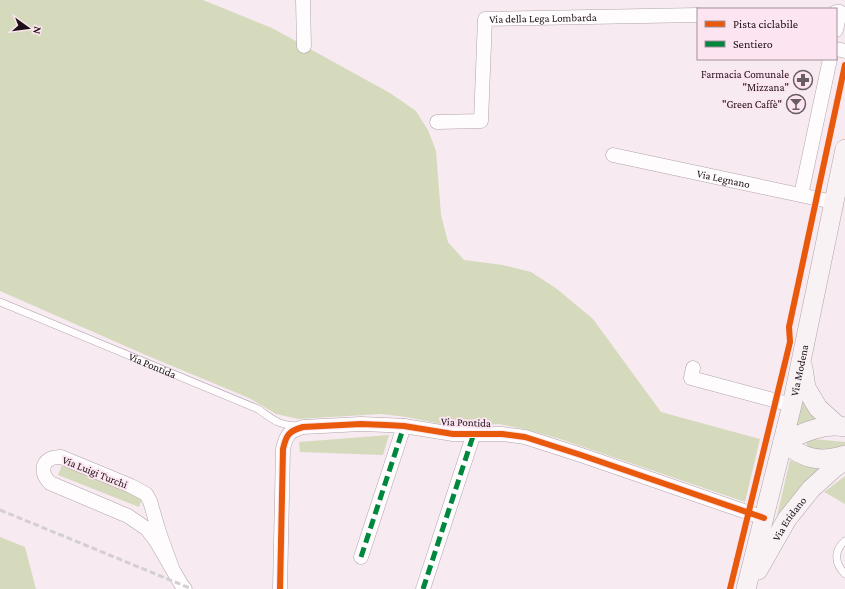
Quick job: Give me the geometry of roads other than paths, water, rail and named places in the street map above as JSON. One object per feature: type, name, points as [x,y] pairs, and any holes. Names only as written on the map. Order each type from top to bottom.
[{"type":"main road","name":"Via Modena","points":[[747,589],[792,405],[845,150]]},
{"type":"main road","points":[[802,359],[806,388],[818,408],[841,427]]},
{"type":"main road","points":[[841,427],[821,427],[803,432],[783,442],[792,449],[814,459],[832,460],[845,455]]},
{"type":"main road","name":"Via Eridano","points":[[747,589],[787,519],[810,489],[845,460]]},
{"type":"street","points":[[303,0],[304,46]]},
{"type":"street","name":"Via della Lega Lombarda","points":[[438,122],[481,121],[485,19],[697,15]]},
{"type":"street","points":[[801,195],[830,60]]},
{"type":"street","name":"Via Legnano","points":[[613,155],[833,202]]},
{"type":"street","points":[[693,368],[691,378],[792,405]]},
{"type":"street","name":"Via Pontida","points":[[302,427],[362,424],[404,426],[453,434],[502,434],[525,437],[764,518]]},
{"type":"street","points":[[361,557],[404,426]]},
{"type":"street","points":[[280,589],[283,450],[285,440],[290,433],[295,429],[302,427]]},
{"type":"street","name":"Via Pontida","points":[[423,589],[474,433]]},
{"type":"street","name":"Via Luigi Turchi","points":[[172,568],[150,501],[146,494],[131,486],[61,457],[48,459],[44,465],[44,473],[50,483],[128,516],[147,529],[156,540],[172,568],[185,589]]},
{"type":"lane","name":"Via Pontida","points":[[0,302],[258,409],[272,420],[288,426],[302,427]]},
{"type":"lane","points":[[845,541],[839,548],[836,557],[837,565],[845,574]]},
{"type":"railway","points":[[0,510],[192,589]]},
{"type":"place","name":"Farmacia Comunale \"Mizzana\"","points":[[803,80]]},
{"type":"place","name":"\"Green Caffè\"","points":[[796,104]]}]
